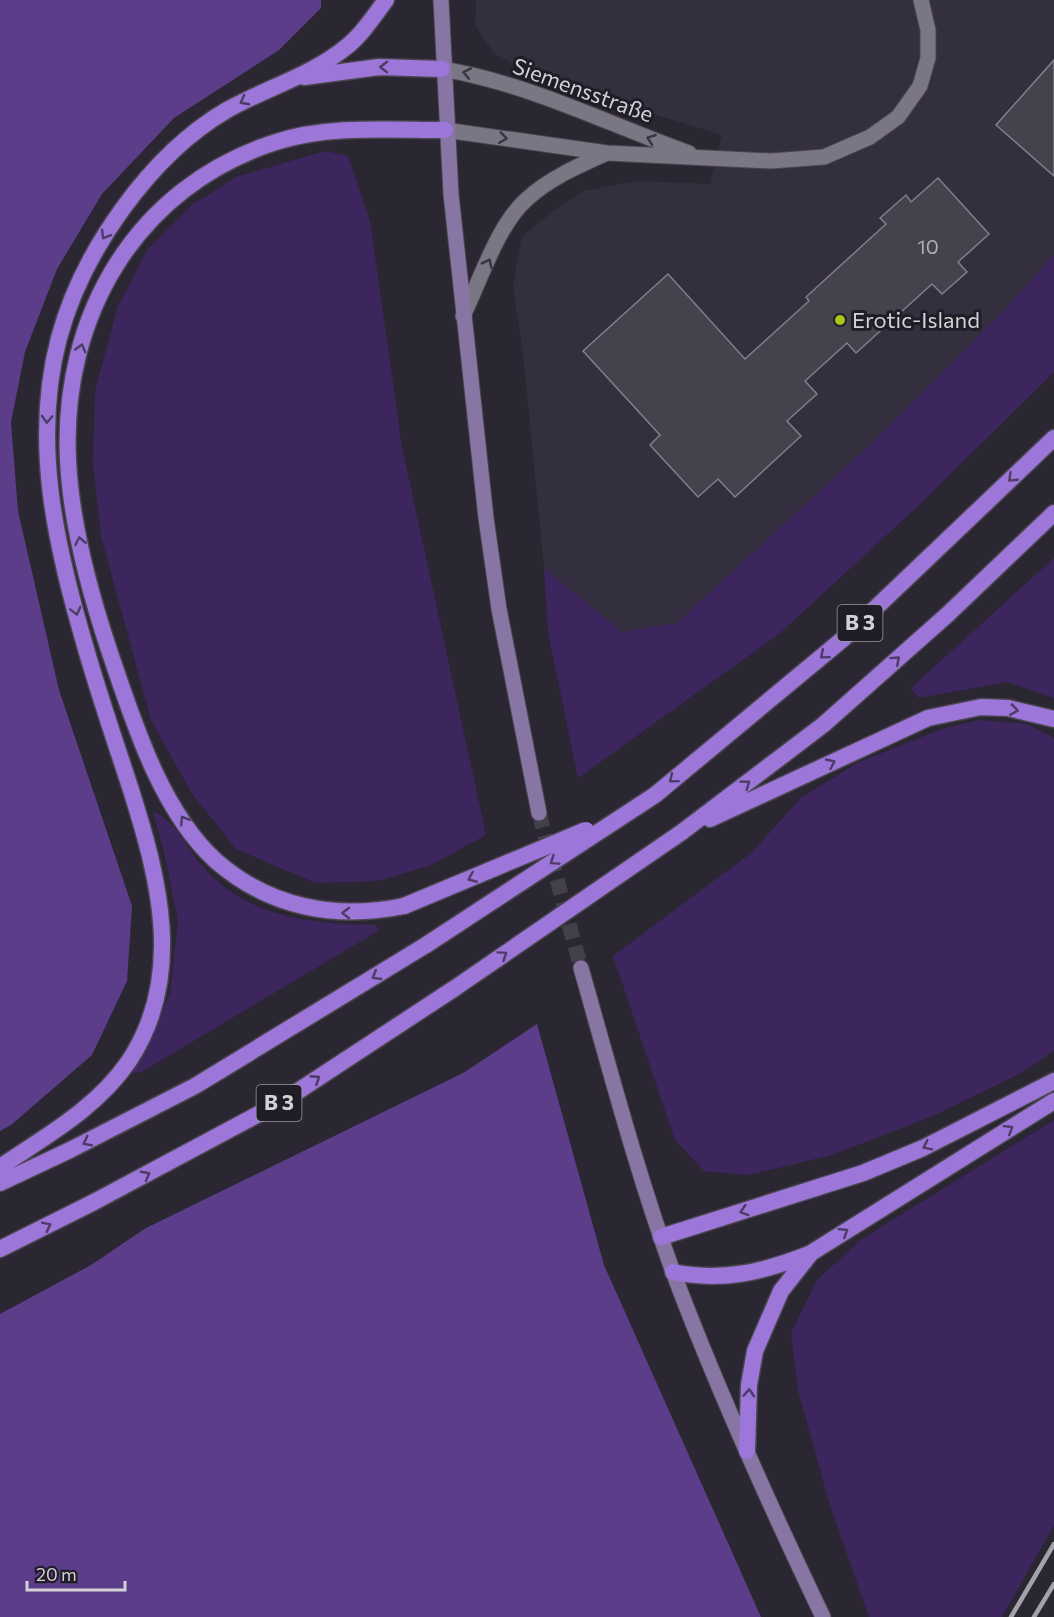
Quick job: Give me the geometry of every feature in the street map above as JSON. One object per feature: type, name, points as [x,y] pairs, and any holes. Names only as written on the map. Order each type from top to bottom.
[{"type":"highway","points":[[0,1167],[89,1107],[130,1059],[145,1031],[156,1002],[164,949],[158,889],[149,847],[84,641],[51,503],[46,419],[50,377],[59,337],[72,298],[90,260],[111,225],[135,193],[191,136],[225,112],[260,93],[297,78],[347,48],[386,0]]},
{"type":"highway","points":[[297,78],[378,66],[442,69]]},
{"type":"highway","points":[[446,130],[367,130],[312,134],[277,142],[243,154],[181,191],[153,216],[129,243],[110,275],[82,344],[69,419],[68,459],[72,498],[100,622],[129,707],[153,767],[195,838],[238,878],[291,904],[320,911],[348,913],[404,906],[623,815]]},
{"type":"highway","name":"B 3","points":[[0,1183],[195,1086],[426,945],[655,795],[843,639],[1054,438]]},
{"type":"highway","name":"B 3","points":[[0,1249],[94,1202],[283,1101],[455,988],[682,832],[823,725],[947,615],[1054,513]]},
{"type":"highway","points":[[682,832],[928,718],[981,707],[1008,708],[1054,719]]},
{"type":"highway","points":[[661,1237],[863,1173],[923,1148],[1054,1080]]},
{"type":"highway","points":[[673,1272],[699,1277],[748,1275],[772,1269],[812,1253],[1054,1101]]},
{"type":"highway","points":[[747,1451],[749,1385],[755,1352],[781,1292],[812,1253]]},
{"type":"main road","points":[[441,0],[446,130],[463,316],[499,609],[539,813]]},
{"type":"main road","points":[[581,968],[673,1272],[747,1451],[823,1617]]},
{"type":"street","name":"Siemensstraße","points":[[446,130],[608,153],[771,161],[824,157],[879,130],[898,117],[920,86],[928,58],[928,30],[921,0]]},
{"type":"street","name":"Siemensstraße","points":[[442,69],[474,74],[518,89],[706,159]]},
{"type":"street","name":"Siemensstraße","points":[[463,316],[509,220],[527,199],[572,168],[608,153]]},
{"type":"shaded area","points":[[0,0],[321,0],[321,8],[279,50],[174,118],[102,194],[57,269],[25,352],[11,422],[18,511],[59,690],[132,906],[127,981],[92,1055],[11,1125],[0,1131]]},
{"type":"shaded area","points":[[476,0],[1054,0],[1054,255],[1008,306],[874,441],[677,623],[622,632],[544,568],[523,352],[513,286],[522,237],[553,211],[583,191],[636,181],[710,184],[722,135],[588,94],[521,69],[494,53],[475,25]]},
{"type":"shaded area","points":[[325,151],[348,156],[370,221],[402,447],[486,835],[431,865],[378,881],[316,883],[236,849],[191,792],[151,720],[101,536],[93,464],[95,391],[118,306],[148,249],[192,205],[236,177]]},
{"type":"shaded area","points":[[1054,255],[1054,372],[918,506],[779,634],[578,778],[548,632],[544,568],[622,632],[677,623],[874,441],[1008,306]]},
{"type":"shaded area","points":[[1054,558],[1054,698],[1007,682],[919,698],[911,688]]},
{"type":"shaded area","points":[[979,720],[1027,724],[1054,738],[1054,1051],[1023,1072],[935,1115],[832,1155],[748,1175],[704,1171],[675,1140],[613,956],[751,853],[801,798],[857,763],[939,730]]},
{"type":"shaded area","points":[[153,812],[167,820],[199,862],[217,881],[237,896],[280,914],[327,922],[376,925],[378,931],[140,1073],[130,1072],[170,995],[178,920]]},
{"type":"shaded area","points":[[537,1024],[604,1265],[761,1617],[0,1617],[0,1314],[91,1265],[146,1228],[463,1073]]},
{"type":"shaded area","points":[[1054,1120],[1054,1525],[1002,1617],[869,1617],[829,1502],[798,1390],[791,1333],[817,1280],[862,1239]]},
{"type":"building","points":[[1054,60],[1054,176],[996,125]]},
{"type":"building","name":"Erotic-Island","points":[[938,178],[989,234],[958,262],[967,272],[942,294],[932,284],[856,353],[847,343],[805,381],[817,394],[787,421],[801,436],[735,497],[718,479],[698,497],[650,445],[660,435],[583,351],[668,274],[745,359],[809,301],[806,297],[886,224],[880,218],[906,195],[911,202]]},
{"type":"tunnel","points":[[539,813],[581,968]]},
{"type":"railway","points":[[1011,1617],[1054,1544]]},
{"type":"railway","points":[[1034,1617],[1054,1584]]},
{"type":"place","name":"Erotic-Island","points":[[840,320]]}]
